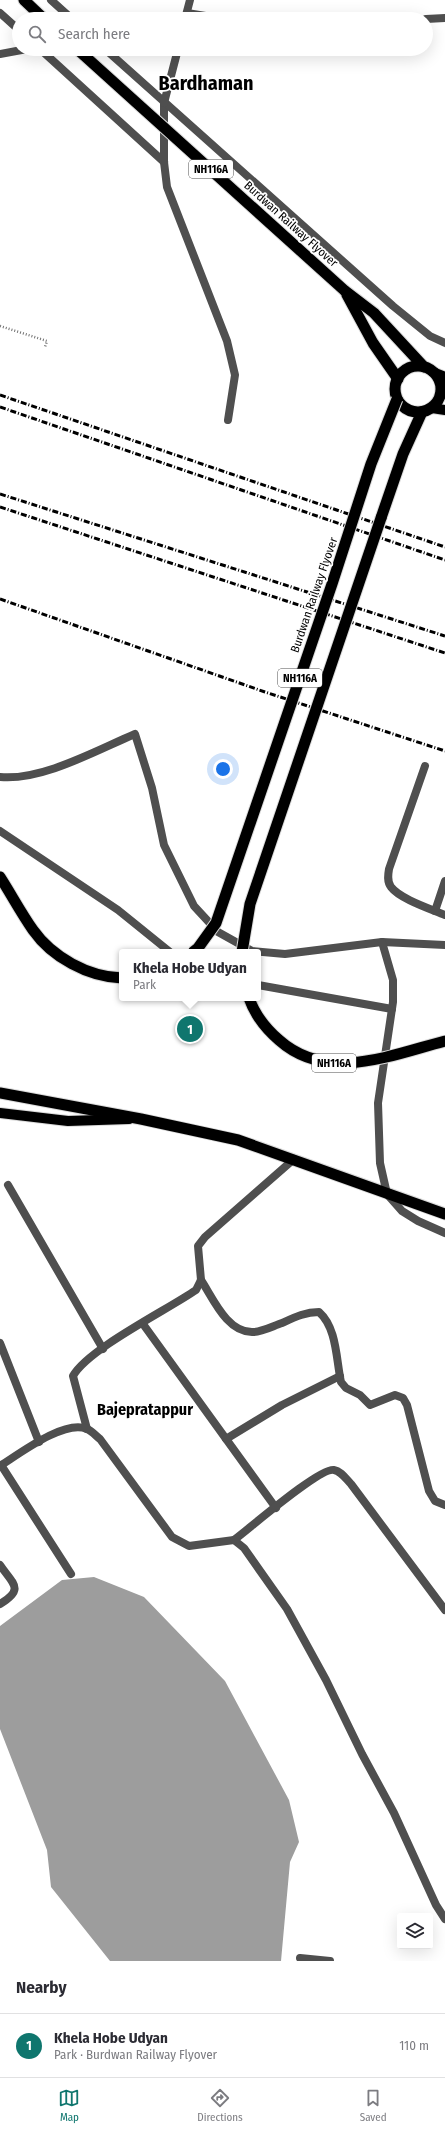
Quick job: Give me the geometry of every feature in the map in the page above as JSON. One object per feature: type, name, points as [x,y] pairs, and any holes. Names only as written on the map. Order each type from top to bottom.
[{"type":"highway","points":[[24,0],[37,12]]},
{"type":"highway","name":"Burdwan Railway Flyover","points":[[85,56],[344,290],[374,313],[440,380],[441,390],[439,400],[427,410],[396,474],[250,904],[242,949]]},
{"type":"highway","name":"Burdwan Railway Flyover","points":[[197,949],[216,923],[332,584],[371,464],[397,399],[395,389],[398,379],[373,343],[344,290]]},
{"type":"highway","points":[[398,379],[404,371],[414,367],[429,369]]},
{"type":"highway","points":[[397,399],[408,409],[427,410]]},
{"type":"highway","points":[[0,877],[33,931],[54,952],[82,969],[112,978],[119,978]]},
{"type":"highway","name":"NH116A","points":[[250,1001],[265,1028],[287,1047],[323,1063],[346,1064],[375,1059],[445,1041]]},
{"type":"highway","points":[[0,1093],[204,1131],[238,1140],[445,1214]]},
{"type":"main road","name":"Burdwan Railway Flyover","points":[[429,369],[445,377]]},
{"type":"main road","points":[[427,410],[445,410]]},
{"type":"main road","points":[[0,1113],[68,1121],[141,1119]]},
{"type":"street","points":[[51,0],[64,12]]},
{"type":"street","points":[[187,12],[190,0]]},
{"type":"street","points":[[0,13],[12,24]]},
{"type":"street","points":[[433,19],[445,18]]},
{"type":"street","points":[[0,54],[12,52]]},
{"type":"street","points":[[48,56],[164,162]]},
{"type":"street","points":[[113,56],[392,306],[430,336],[445,343]]},
{"type":"street","points":[[176,56],[164,103],[164,162],[170,195],[227,341],[235,375],[228,420]]},
{"type":"street","points":[[0,777],[11,778],[56,768],[135,734],[152,788],[164,845],[194,906],[218,932],[247,949]]},
{"type":"street","points":[[426,766],[389,869],[388,879],[390,887],[398,894],[445,915]]},
{"type":"street","points":[[0,831],[118,910],[166,949]]},
{"type":"street","points":[[435,911],[445,882]]},
{"type":"street","points":[[382,942],[393,980],[392,1009],[378,1103],[380,1163],[387,1194],[402,1211],[418,1221],[445,1233]]},
{"type":"street","points":[[261,953],[285,954],[382,942],[445,945]]},
{"type":"street","points":[[261,986],[392,1009]]},
{"type":"street","points":[[294,1159],[205,1237],[198,1246],[201,1280],[226,1318],[237,1328],[252,1332],[267,1329],[306,1312],[319,1312],[326,1318],[330,1329],[340,1376],[346,1388],[360,1395],[370,1405],[394,1395],[403,1398],[407,1405],[429,1491],[435,1501],[445,1505]]},
{"type":"street","points":[[8,1186],[103,1349]]},
{"type":"street","points":[[87,1429],[73,1376],[78,1366],[196,1290],[201,1280]]},
{"type":"street","points":[[142,1324],[276,1508]]},
{"type":"street","points":[[0,1343],[39,1442]]},
{"type":"street","points":[[226,1439],[282,1405],[340,1376]]},
{"type":"street","points":[[71,1574],[1,1465],[39,1442],[71,1428],[87,1429],[100,1439],[172,1537],[189,1546],[234,1540],[324,1472],[334,1470],[342,1474],[445,1610]]},
{"type":"street","points":[[234,1540],[244,1548],[287,1609],[326,1680],[362,1754],[394,1813],[436,1905],[445,1919]]},
{"type":"street","points":[[0,1565],[14,1586],[15,1591],[14,1595],[0,1604]]},
{"type":"street","points":[[300,1958],[330,1961]]},
{"type":"path","points":[[0,326],[47,341],[45,347]]},
{"type":"shaded area","points":[[94,1577],[144,1597],[225,1681],[289,1800],[299,1842],[290,1862],[281,1961],[110,1961],[51,1887],[47,1850],[0,1729],[0,1626],[62,1580]]},
{"type":"railway","points":[[0,395],[445,547]]},
{"type":"railway","points":[[0,407],[445,560]]},
{"type":"railway","points":[[0,494],[445,636]]},
{"type":"railway","points":[[0,507],[445,653]]},
{"type":"railway","points":[[0,599],[265,692],[445,751]]},
{"type":"place","name":"Khela Hobe Udyan","points":[[190,1029]]},
{"type":"district","name":"Bardhaman","points":[[206,83]]},
{"type":"district","name":"Bajepratappur","points":[[145,1409]]}]
